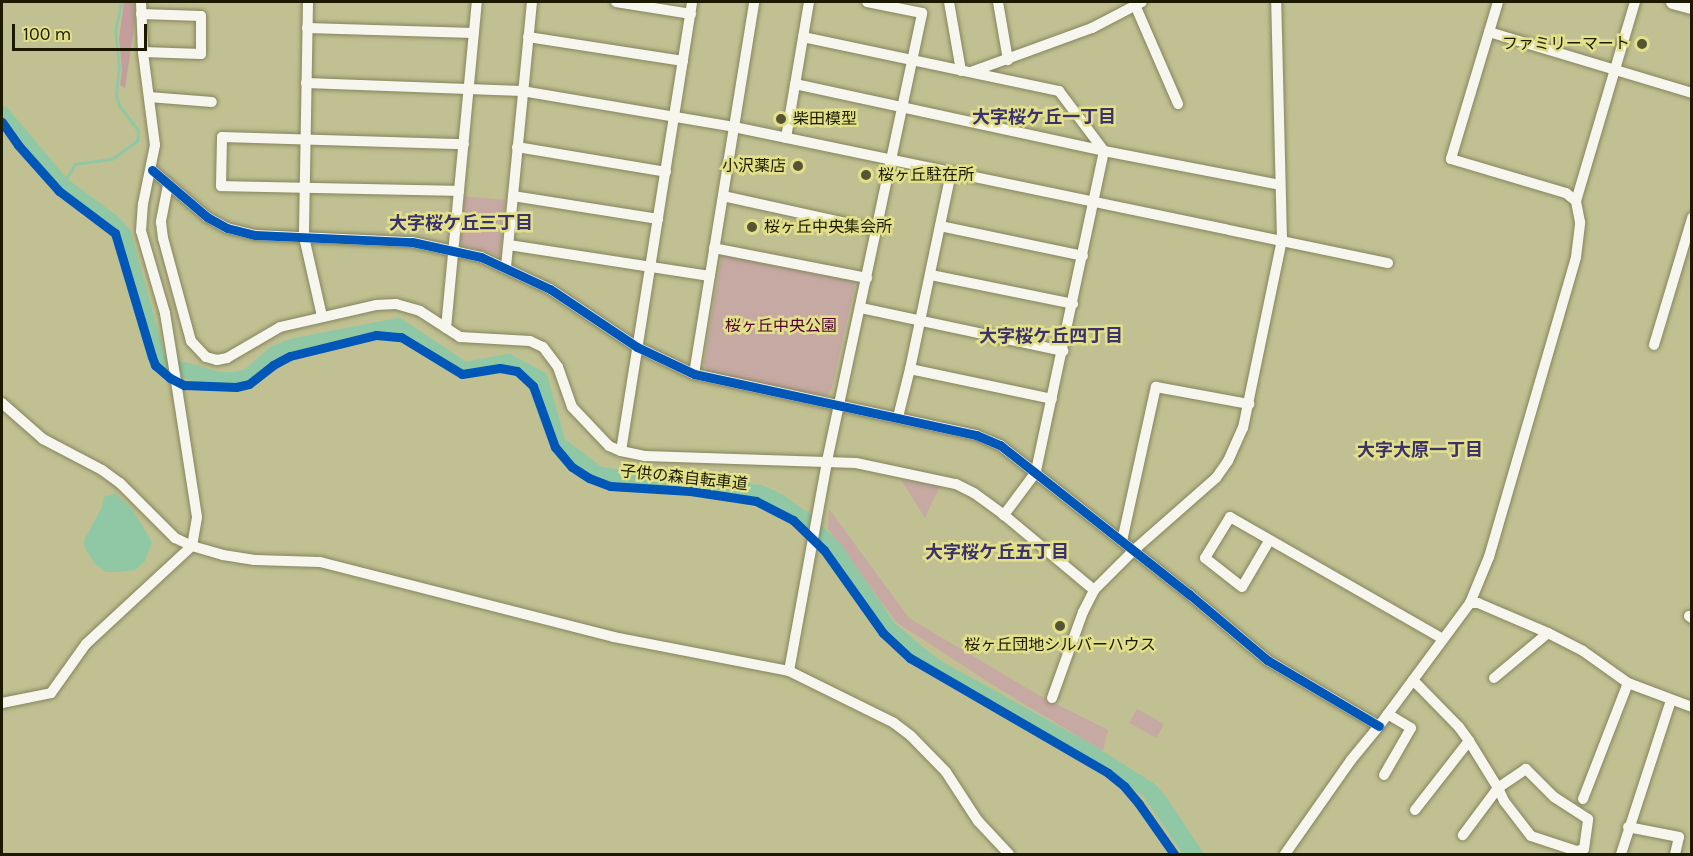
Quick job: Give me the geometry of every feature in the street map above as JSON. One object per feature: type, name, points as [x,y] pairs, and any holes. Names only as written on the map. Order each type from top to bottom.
[{"type":"main road","points":[[1673,2],[1692,7]]},
{"type":"street","points":[[2,703],[51,693],[86,644],[192,546],[197,518],[173,361],[165,313],[141,231],[143,204],[152,170],[155,145],[143,52],[141,2]]},
{"type":"street","points":[[308,2],[304,237],[322,316]]},
{"type":"street","points":[[446,328],[477,2]]},
{"type":"street","points":[[507,267],[532,2]]},
{"type":"street","points":[[616,2],[691,14]]},
{"type":"street","points":[[621,451],[692,2]]},
{"type":"street","points":[[694,374],[754,2]]},
{"type":"street","points":[[786,138],[809,2]]},
{"type":"street","points":[[789,671],[826,461],[878,230],[922,13],[867,2]]},
{"type":"street","points":[[949,2],[965,72]]},
{"type":"street","points":[[998,2],[1008,60]]},
{"type":"street","points":[[1052,698],[1083,612],[1094,590],[1134,550],[1216,478],[1237,445],[1249,404],[1282,240],[1276,2]]},
{"type":"street","points":[[1498,2],[1451,159],[1566,193],[1576,201]]},
{"type":"street","points":[[1285,855],[1351,760],[1470,603],[1489,557],[1576,257],[1580,222],[1576,201],[1635,2]]},
{"type":"street","points":[[965,72],[1008,60],[1092,28],[1124,6],[1138,3],[1178,104]]},
{"type":"street","points":[[141,14],[201,16],[201,54],[143,52]]},
{"type":"street","points":[[307,28],[474,33]]},
{"type":"street","points":[[1489,32],[1692,93]]},
{"type":"street","points":[[528,37],[683,61]]},
{"type":"street","points":[[803,37],[1059,90],[1104,151],[1036,472],[1004,515]]},
{"type":"street","points":[[306,83],[522,92],[675,117],[892,159],[1388,263]]},
{"type":"street","points":[[795,84],[1104,151],[1280,185]]},
{"type":"street","points":[[149,98],[212,102]]},
{"type":"street","points":[[459,191],[221,186],[222,137],[464,144]]},
{"type":"street","points":[[517,147],[666,172]]},
{"type":"street","points":[[152,170],[207,217],[227,228],[255,235],[412,242],[454,250],[507,267],[550,289],[638,347],[694,374],[976,435],[1000,445],[1134,550],[1267,660],[1379,726]]},
{"type":"street","points":[[898,417],[921,322],[951,172]]},
{"type":"street","points":[[168,185],[161,222],[163,238],[191,341],[197,351],[206,357],[217,360],[227,358],[280,327],[376,305],[396,304],[420,311],[460,337],[531,341],[543,347],[558,367],[572,407],[609,446],[621,451],[645,456],[826,461],[856,464],[956,484],[974,493],[1004,515],[1094,590]]},
{"type":"street","points":[[513,196],[658,219]]},
{"type":"street","points":[[723,196],[878,230]]},
{"type":"street","points":[[1654,345],[1692,218]]},
{"type":"street","points":[[940,226],[1083,256]]},
{"type":"street","points":[[508,245],[710,276]]},
{"type":"street","points":[[714,248],[867,278]]},
{"type":"street","points":[[931,275],[1073,304]]},
{"type":"street","points":[[861,308],[1063,351]]},
{"type":"street","points":[[910,369],[1052,399]]},
{"type":"street","points":[[1122,541],[1156,387],[1249,404]]},
{"type":"street","points":[[2,403],[43,439],[102,470],[120,483],[175,538],[192,546],[223,555],[255,560],[320,562],[614,637],[789,671],[894,723],[911,736],[946,772],[978,821],[1009,855]]},
{"type":"street","points":[[1269,541],[1242,587],[1205,558],[1230,517],[1443,639]]},
{"type":"street","points":[[1470,603],[1478,603],[1548,633],[1583,651],[1628,683],[1671,700],[1690,704]]},
{"type":"street","points":[[1494,678],[1548,633]]},
{"type":"street","points":[[1413,680],[1469,741],[1498,788],[1531,836],[1577,851],[1584,849],[1588,819],[1554,797],[1526,769],[1498,788],[1463,835]]},
{"type":"street","points":[[1583,799],[1628,683]]},
{"type":"street","points":[[1621,855],[1628,826],[1671,700]]},
{"type":"street","points":[[1384,775],[1411,728],[1388,714]]},
{"type":"street","points":[[1415,810],[1469,741]]},
{"type":"street","points":[[1628,826],[1679,837],[1675,855]]},
{"type":"green space","points":[[462,196],[505,200],[500,257],[462,245],[459,236]]},
{"type":"green space","name":"桜ヶ丘中央公園","points":[[722,253],[856,280],[832,388],[827,396],[709,374],[706,370],[704,364]]},
{"type":"green space","points":[[901,480],[940,486],[925,518]]},
{"type":"green space","points":[[829,509],[909,618],[1040,696],[1108,730],[1103,751],[1004,692],[896,622],[828,529]]},
{"type":"green space","points":[[1137,709],[1164,724],[1156,738],[1129,723]]},
{"type":"shaded area","points":[[124,2],[134,2],[135,22],[125,88],[120,85],[122,70],[119,39]]},
{"type":"shaded area","points":[[115,493],[132,509],[152,542],[145,561],[135,570],[106,572],[96,565],[85,549],[84,540],[101,509],[104,497]]},
{"type":"shaded area","points":[[1141,775],[1156,785],[1167,798],[1204,854],[1183,854],[1135,784]]},
{"type":"waterway","points":[[62,185],[75,164],[112,159],[137,141],[138,130],[119,106],[116,95],[119,68],[115,31],[121,2]]},
{"type":"waterway","points":[[2,114],[62,185],[112,222],[123,234],[158,360],[165,365],[219,380],[236,380],[248,377],[276,353],[294,346],[398,326],[464,370],[508,362],[540,379],[558,444],[599,475],[760,493],[779,502],[806,521],[835,550],[889,629],[916,652],[937,668],[1089,752],[1149,790],[1153,796]]},
{"type":"cycle path","name":"子供の森自転車道","points":[[2,122],[18,145],[59,191],[115,233],[155,365],[170,378],[184,385],[236,387],[249,384],[273,365],[290,356],[376,335],[401,337],[462,374],[500,368],[517,371],[533,386],[555,447],[572,467],[589,478],[610,486],[690,491],[756,501],[793,520],[824,550],[883,633],[910,658],[1108,773],[1124,786],[1139,804],[1174,854]]},
{"type":"cycle path","points":[[152,170],[207,217],[227,228],[255,235],[412,242],[481,257],[550,289],[637,347],[694,374],[976,435],[1000,445],[1189,594],[1267,660],[1379,726]]},
{"type":"place","name":"ファミリーマート","points":[[1642,44]]},
{"type":"place","name":"柴田模型","points":[[781,119]]},
{"type":"place","name":"小沢薬店","points":[[798,166]]},
{"type":"place","name":"桜ヶ丘駐在所","points":[[866,175]]},
{"type":"place","name":"桜ヶ丘中央集会所","points":[[752,227]]},
{"type":"place","name":"桜ヶ丘団地シルバーハウス","points":[[1060,626]]},
{"type":"district","name":"大字桜ケ丘一丁目","points":[[1044,117]]},
{"type":"district","name":"大字桜ケ丘三丁目","points":[[461,223]]},
{"type":"district","name":"大字桜ケ丘四丁目","points":[[1051,336]]},
{"type":"district","name":"大字大原一丁目","points":[[1420,450]]},
{"type":"district","name":"大字桜ケ丘五丁目","points":[[997,552]]}]
